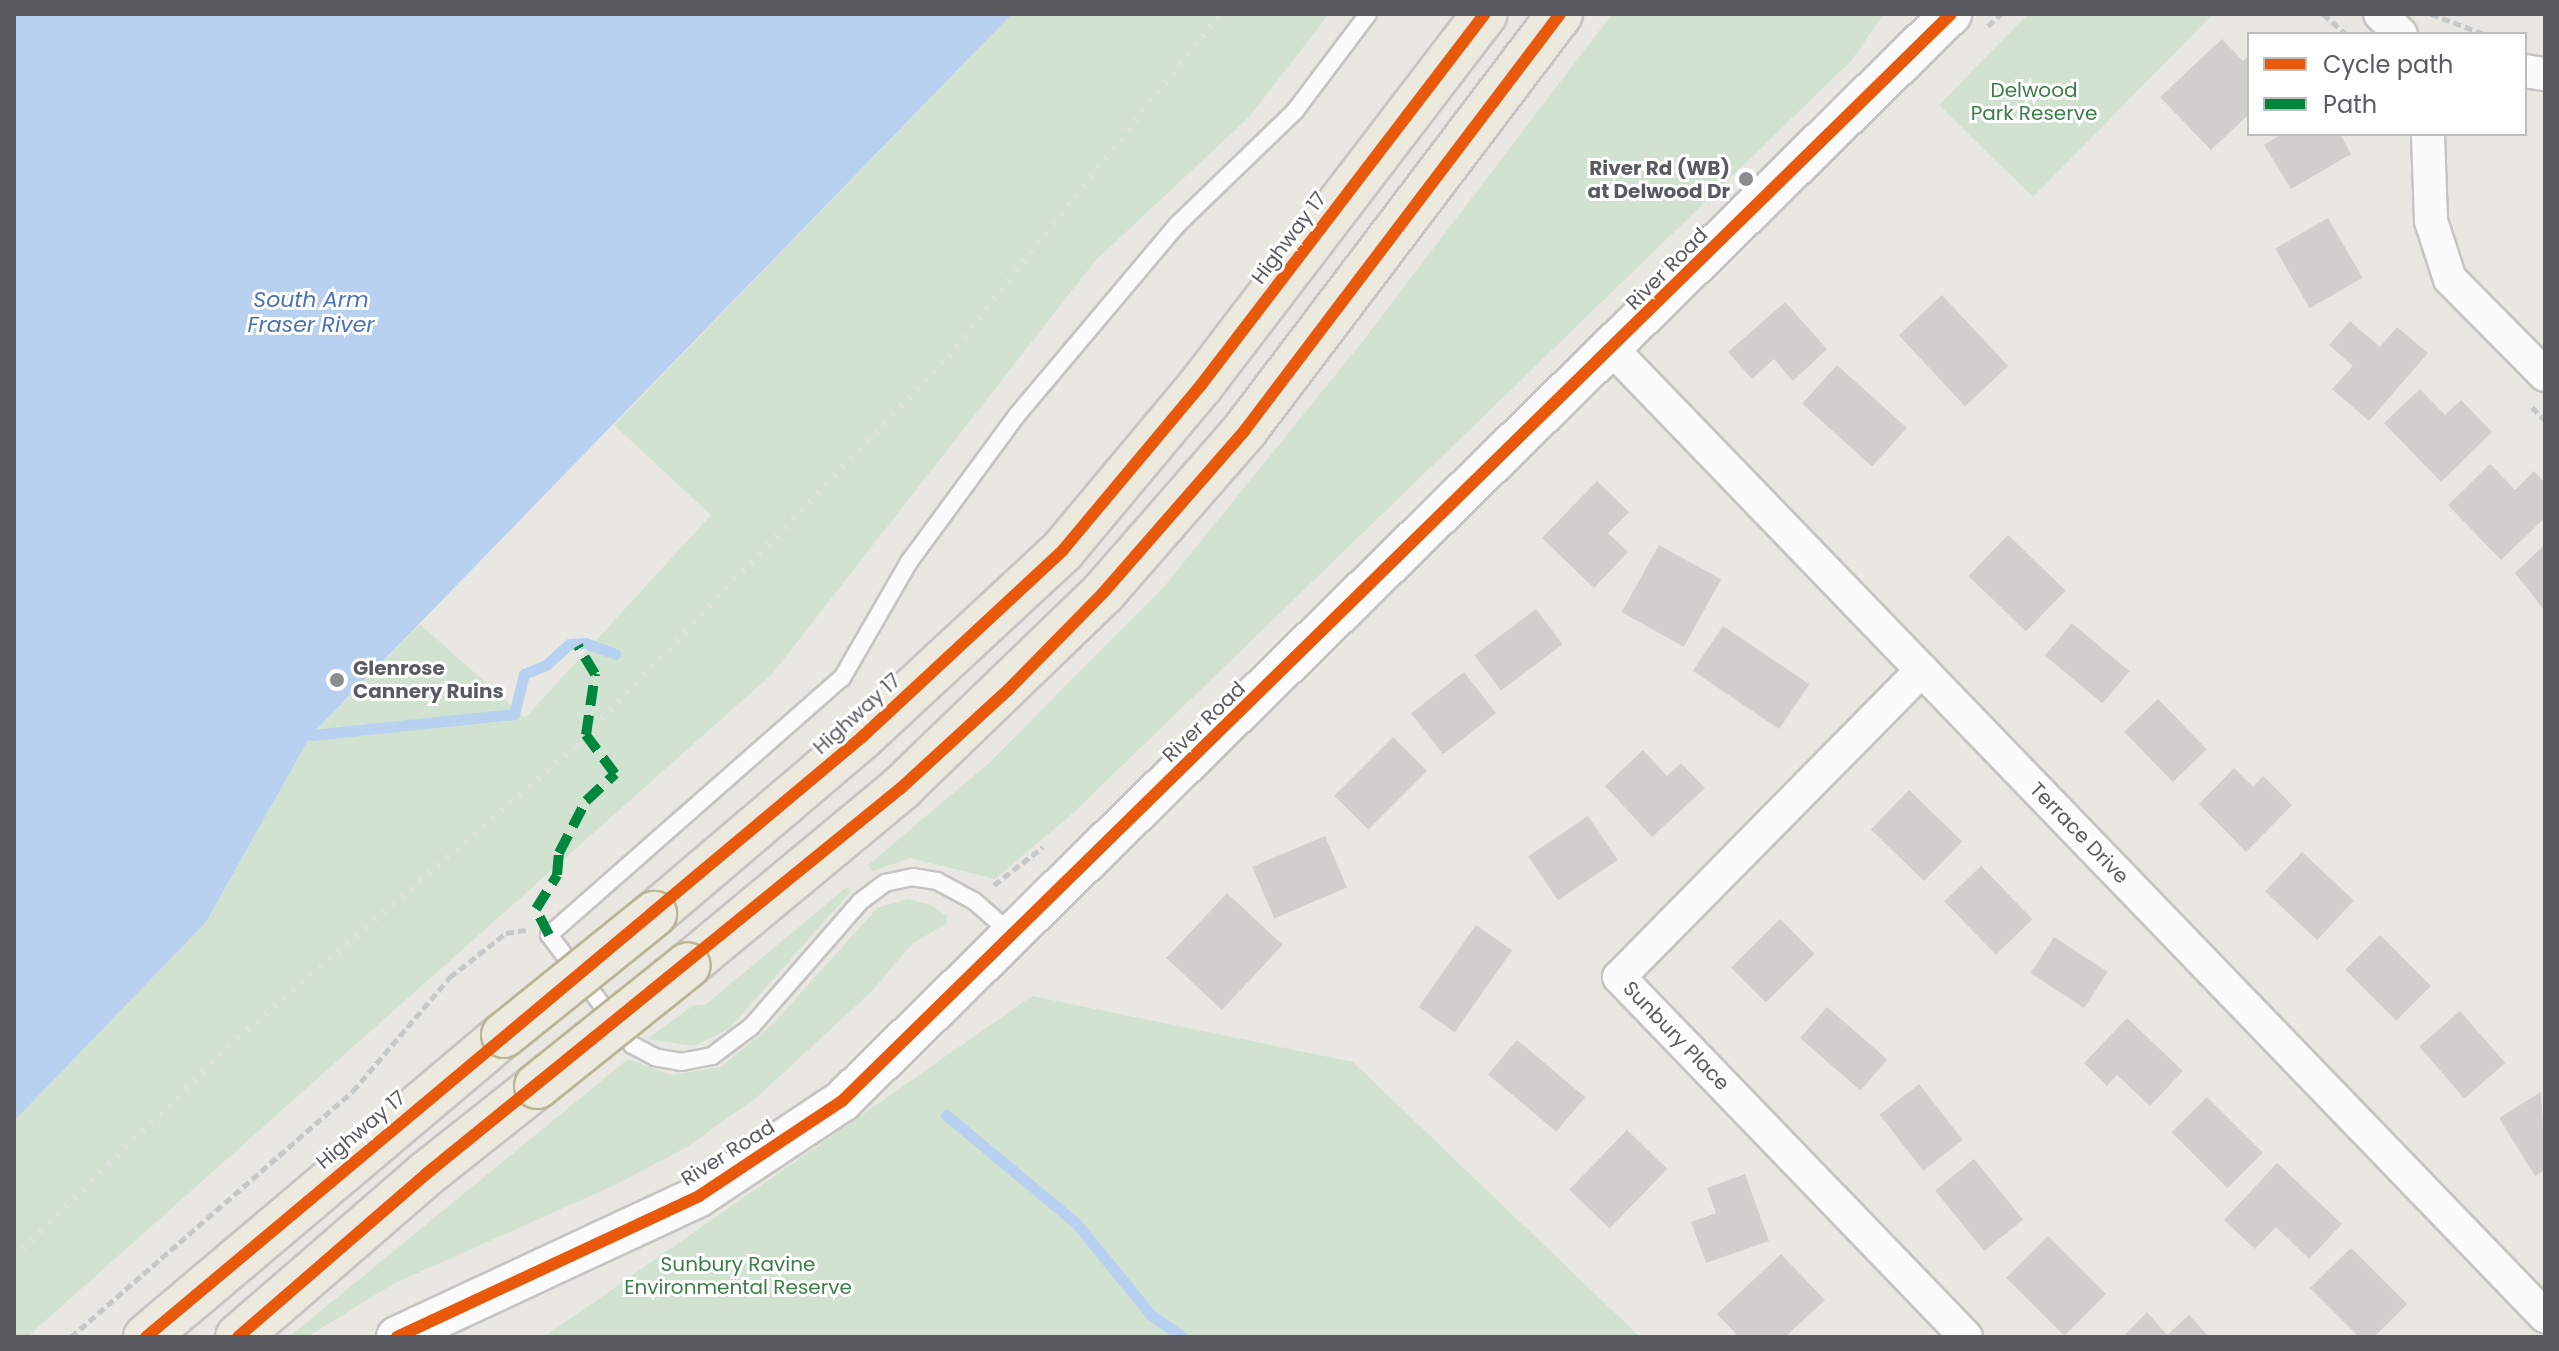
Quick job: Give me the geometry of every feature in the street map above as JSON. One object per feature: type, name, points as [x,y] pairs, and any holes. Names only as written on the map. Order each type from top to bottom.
[{"type":"highway","name":"Highway 17","points":[[146,1337],[862,737],[1063,550],[1201,385],[1485,14]]},
{"type":"highway","points":[[238,1337],[426,1174],[688,965],[901,788],[1103,593],[1245,430],[1560,14]]},
{"type":"street","name":"River Road","points":[[397,1337],[699,1196],[776,1148],[842,1101],[1014,936],[1951,14]]},
{"type":"street","points":[[2380,14],[2399,32]]},
{"type":"street","points":[[2428,136],[2431,221],[2450,279],[2545,375]]},
{"type":"street","name":"Terrace Drive","points":[[1612,349],[2545,1316]]},
{"type":"street","name":"Sunbury Place","points":[[1922,670],[1619,977],[1966,1337]]},
{"type":"lane","points":[[1014,936],[974,901],[937,881],[913,877],[885,883],[860,902],[752,1026],[712,1056],[682,1062],[655,1057],[632,1045],[549,935],[842,678],[909,562],[1017,415],[1178,224],[1295,111],[1368,14]]},
{"type":"path","points":[[2323,14],[2344,32]]},
{"type":"path","points":[[2431,14],[2479,32]]},
{"type":"path","points":[[71,1337],[353,1091],[450,977],[506,933],[527,929],[549,935]]},
{"type":"green space","points":[[1012,14],[1329,14],[1249,117],[1095,261],[772,674],[27,1337],[14,1337],[14,1121],[206,922],[311,735],[420,624],[525,718],[711,515],[614,425]]},
{"type":"green space","points":[[1612,14],[1884,14],[1851,61],[1072,814],[995,879],[910,858],[873,871],[868,865],[988,764],[1163,588],[1362,342]]},
{"type":"green space","name":"Delwood Park Reserve","points":[[2028,14],[2213,14],[2033,197],[1939,105]]},
{"type":"green space","points":[[847,887],[851,891],[729,1029],[694,1046],[647,1039],[694,1005],[705,1005]]},
{"type":"green space","points":[[908,899],[931,905],[947,916],[947,923],[912,944],[871,992],[757,1097],[687,1147],[617,1184],[393,1284],[307,1337],[289,1337],[628,1059],[672,1075],[721,1067],[772,1025],[877,908]]},
{"type":"green space","name":"Sunbury Ravine Environmental Reserve","points":[[1032,996],[1353,1062],[1640,1337],[544,1337]]},
{"type":"water","name":"South Arm Fraser River","points":[[14,14],[1012,14],[311,735],[206,922],[14,1121]]},
{"type":"building","points":[[2222,39],[2243,61],[2247,57],[2247,116],[2211,150],[2160,97]]},
{"type":"building","points":[[2279,136],[2341,136],[2351,154],[2291,189],[2264,145]]},
{"type":"building","points":[[2328,218],[2362,278],[2310,308],[2275,249]]},
{"type":"building","points":[[1942,295],[2008,366],[1965,406],[1899,335]]},
{"type":"building","points":[[1785,302],[1827,349],[1793,381],[1774,359],[1752,379],[1728,352]]},
{"type":"building","points":[[2350,321],[2380,347],[2397,327],[2428,353],[2369,421],[2332,389],[2353,366],[2329,345]]},
{"type":"building","points":[[1837,365],[1907,428],[1872,467],[1802,404]]},
{"type":"building","points":[[2420,389],[2445,415],[2461,400],[2492,432],[2441,482],[2384,423]]},
{"type":"building","points":[[2490,464],[2515,490],[2534,471],[2545,483],[2545,518],[2501,560],[2448,505]]},
{"type":"building","points":[[1597,481],[1629,512],[1608,533],[1628,552],[1594,588],[1542,538]]},
{"type":"building","points":[[2008,535],[2066,591],[2026,632],[1968,576]]},
{"type":"building","points":[[2545,544],[2545,611],[2515,573]]},
{"type":"building","points":[[1659,545],[1721,579],[1684,647],[1622,612]]},
{"type":"building","points":[[1536,609],[1562,644],[1501,690],[1475,655]]},
{"type":"building","points":[[2072,623],[2129,671],[2102,703],[2045,655]]},
{"type":"building","points":[[1723,626],[1809,684],[1779,729],[1693,671]]},
{"type":"building","points":[[1464,672],[1496,713],[1443,754],[1411,713]]},
{"type":"building","points":[[2158,699],[2207,749],[2173,782],[2124,732]]},
{"type":"building","points":[[1393,737],[1427,771],[1368,830],[1334,796]]},
{"type":"building","points":[[1643,750],[1667,776],[1681,763],[1705,788],[1652,837],[1605,786]]},
{"type":"building","points":[[2234,768],[2253,787],[2263,776],[2292,805],[2246,852],[2199,804]]},
{"type":"building","points":[[1909,790],[1962,841],[1924,881],[1871,830]]},
{"type":"building","points":[[1588,816],[1618,860],[1558,900],[1528,856]]},
{"type":"building","points":[[1325,836],[1347,888],[1274,918],[1252,867]]},
{"type":"building","points":[[2302,852],[2354,900],[2317,940],[2265,891]]},
{"type":"building","points":[[1981,866],[2032,919],[1996,955],[1944,901]]},
{"type":"building","points":[[1227,893],[1283,945],[1222,1010],[1166,958]]},
{"type":"building","points":[[1780,919],[1815,954],[1766,1002],[1731,968]]},
{"type":"building","points":[[1476,925],[1512,950],[1455,1032],[1419,1007]]},
{"type":"building","points":[[2380,935],[2431,986],[2396,1021],[2345,970]]},
{"type":"building","points":[[2054,937],[2108,972],[2084,1008],[2031,973]]},
{"type":"building","points":[[1827,1007],[1887,1059],[1860,1090],[1800,1038]]},
{"type":"building","points":[[2460,1011],[2505,1063],[2465,1099],[2419,1046]]},
{"type":"building","points":[[2127,1018],[2183,1071],[2150,1106],[2117,1075],[2107,1086],[2084,1063]]},
{"type":"building","points":[[1517,1040],[1585,1097],[1556,1132],[1488,1074]]},
{"type":"building","points":[[1919,1084],[1963,1140],[1923,1171],[1880,1115]]},
{"type":"building","points":[[2541,1092],[2545,1170],[2535,1176],[2499,1118]]},
{"type":"building","points":[[2207,1097],[2263,1153],[2228,1188],[2172,1132]]},
{"type":"building","points":[[1627,1130],[1667,1169],[1610,1229],[1569,1190]]},
{"type":"building","points":[[1974,1159],[2023,1220],[1984,1251],[1935,1190]]},
{"type":"building","points":[[2277,1163],[2342,1224],[2309,1259],[2276,1227],[2255,1249],[2224,1220]]},
{"type":"building","points":[[1745,1174],[1769,1241],[1706,1263],[1691,1222],[1716,1213],[1707,1188]]},
{"type":"building","points":[[2048,1236],[2106,1294],[2064,1336],[2006,1278]]},
{"type":"building","points":[[2351,1248],[2407,1304],[2374,1337],[2359,1337],[2310,1288]]},
{"type":"building","points":[[1781,1254],[1825,1300],[1785,1337],[1739,1337],[1717,1314]]},
{"type":"building","points":[[2147,1312],[2167,1335],[2189,1315],[2209,1337],[2123,1337]]},
{"type":"waterway","points":[[311,735],[514,714],[524,674],[546,665],[569,644],[585,643],[615,654]]},
{"type":"waterway","points":[[946,1115],[1076,1223],[1151,1315],[1182,1337]]},
{"type":"railway","points":[[14,1257],[238,1038],[577,745],[949,356],[1220,14]]},
{"type":"marked path","points":[[549,935],[536,909],[557,875],[559,853],[586,801],[615,774],[586,735],[595,674],[578,646]]},
{"type":"cycle path","points":[[146,1337],[862,737],[1063,550],[1201,385],[1485,14]]},
{"type":"cycle path","points":[[238,1337],[426,1174],[901,788],[1008,690],[1103,593],[1245,430],[1560,14]]},
{"type":"cycle path","points":[[397,1337],[699,1196],[842,1101],[1951,14]]},
{"type":"place","name":"River Rd (WB) at Delwood Dr","points":[[1746,179]]},
{"type":"place","name":"Glenrose Cannery Ruins","points":[[337,680]]}]
